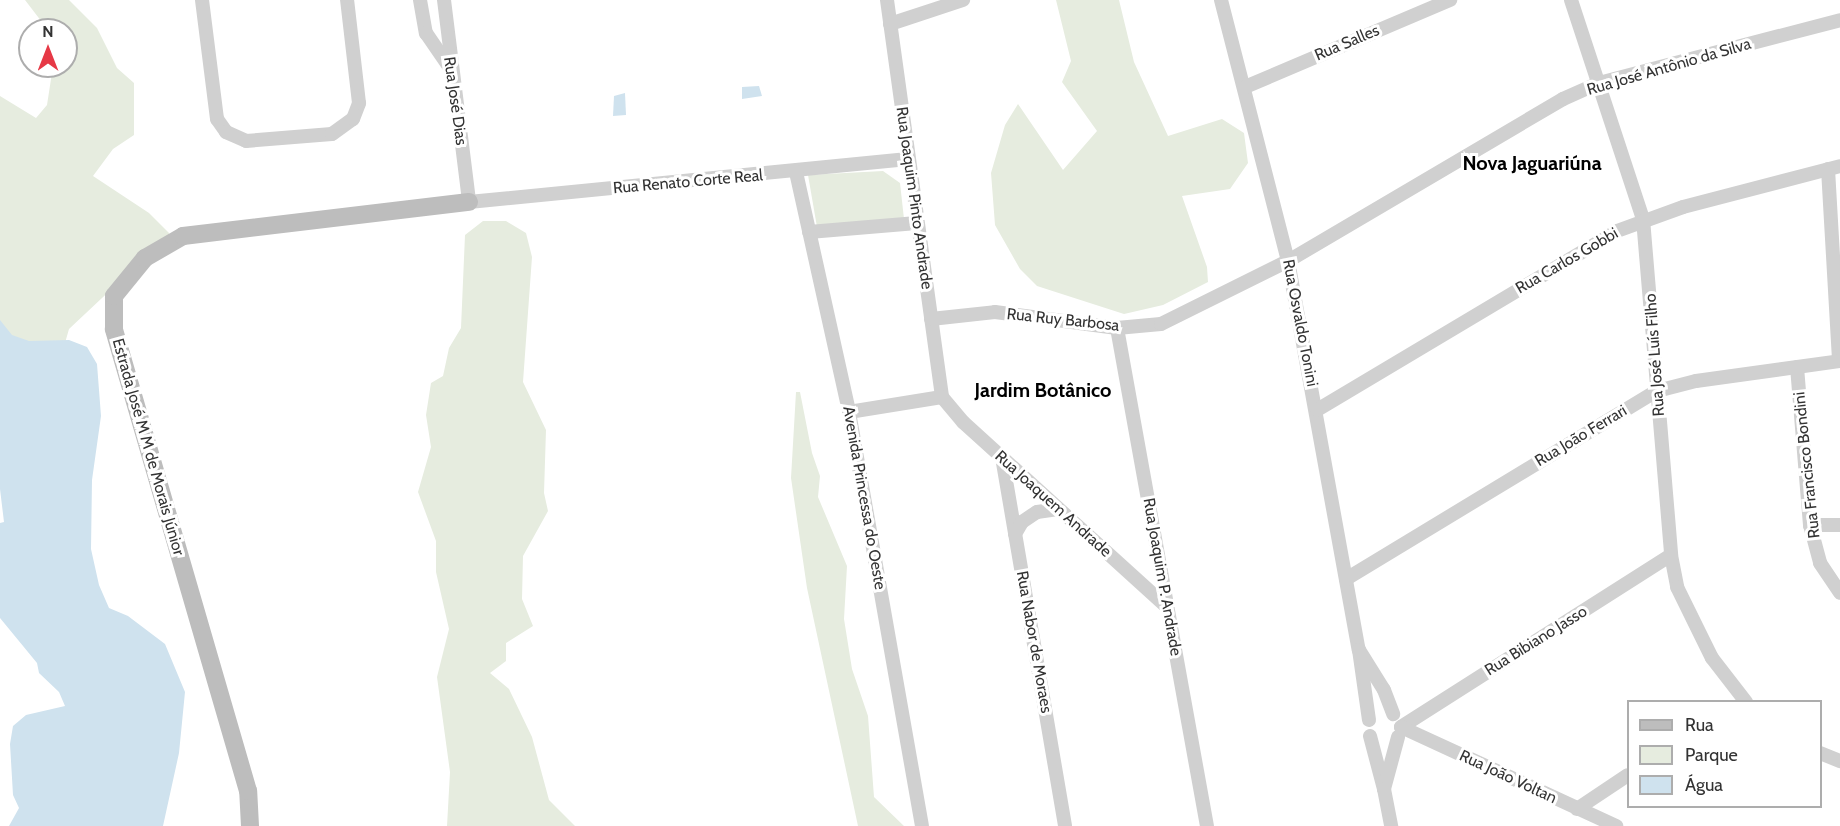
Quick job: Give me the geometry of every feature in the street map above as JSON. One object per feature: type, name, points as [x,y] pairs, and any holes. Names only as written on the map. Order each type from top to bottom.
[{"type":"street","points":[[202,0],[216,119],[226,132],[246,141],[332,134],[353,119],[359,103],[347,0]]},
{"type":"street","points":[[420,0],[426,33],[450,69]]},
{"type":"street","name":"Rua José Dias","points":[[444,0],[450,69],[469,202]]},
{"type":"street","name":"Rua Joaquim Pinto Andrade","points":[[886,0],[942,397]]},
{"type":"street","points":[[890,24],[963,0]]},
{"type":"street","name":"Rua Osvaldo Tonini","points":[[1221,0],[1288,261],[1347,579],[1370,720],[1370,736],[1391,826]]},
{"type":"street","name":"Rua Salles","points":[[1245,87],[1450,0]]},
{"type":"street","name":"Rua José Luís Filho","points":[[1571,0],[1643,219],[1671,555],[1677,587],[1692,622],[1712,658],[1743,700]]},
{"type":"street","name":"Rua José Antônio da Silva","points":[[1288,261],[1563,99],[1599,83],[1840,20]]},
{"type":"street","name":"Rua Renato Corte Real","points":[[469,202],[796,172],[908,159]]},
{"type":"street","points":[[1834,167],[1840,361]]},
{"type":"street","name":"Rua Carlos Gobbi","points":[[1317,410],[1643,219],[1834,167]]},
{"type":"street","name":"Avenida Princessa do Oeste","points":[[796,172],[849,412],[922,826]]},
{"type":"street","name":"Estrada José M M de Morais Júnior","points":[[250,826],[248,791],[114,329],[114,296],[145,258],[183,236],[469,202]]},
{"type":"street","points":[[809,232],[917,223]]},
{"type":"street","name":"Rua Ruy Barbosa","points":[[931,318],[995,312],[1117,328],[1161,324],[1288,261]]},
{"type":"street","name":"Rua Joaquim P. Andrade","points":[[1117,328],[1207,826]]},
{"type":"street","name":"Rua João Ferrari","points":[[1347,579],[1657,391],[1840,361]]},
{"type":"street","name":"Rua Francisco Bondini","points":[[1797,367],[1810,525],[1820,563],[1840,593]]},
{"type":"street","points":[[849,412],[942,397]]},
{"type":"street","name":"Rua Joaquem Andrade","points":[[942,397],[1002,457],[1167,607]]},
{"type":"street","name":"Rua Nabor de Moraes","points":[[1002,457],[1065,826]]},
{"type":"street","points":[[1015,534],[1022,522],[1037,512],[1058,509]]},
{"type":"street","points":[[1810,525],[1840,525]]},
{"type":"street","name":"Rua Bibiano Jasso","points":[[1399,732],[1671,555]]},
{"type":"street","name":"Rua Osvaldo Tonini","points":[[1359,650],[1384,690],[1399,732],[1384,789]]},
{"type":"street","points":[[1370,720],[1378,712],[1393,714]]},
{"type":"street","points":[[1370,736],[1384,744],[1399,732]]},
{"type":"street","name":"Rua João Voltan","points":[[1399,732],[1616,826]]},
{"type":"street","points":[[1822,753],[1840,762]]},
{"type":"street","points":[[1577,809],[1627,776]]},
{"type":"green space","points":[[25,0],[69,0],[97,28],[117,68],[134,83],[134,135],[113,149],[93,176],[149,213],[169,233],[171,243],[135,267],[69,329],[63,350],[0,349],[0,96],[36,118],[47,105],[51,78],[78,78],[78,18],[39,18]]},
{"type":"green space","points":[[1056,0],[1119,0],[1134,62],[1168,136],[1222,119],[1244,133],[1248,163],[1230,189],[1182,196],[1207,267],[1208,282],[1163,305],[1124,314],[1037,286],[1020,269],[995,225],[991,173],[1005,125],[1018,104],[1063,170],[1097,131],[1062,82],[1071,61]]},
{"type":"green space","points":[[883,171],[900,183],[904,219],[817,227],[808,175]]},
{"type":"green space","points":[[483,221],[506,221],[526,233],[532,257],[523,382],[546,430],[544,493],[548,511],[523,556],[522,599],[533,626],[506,643],[506,661],[490,673],[509,689],[532,737],[549,800],[575,826],[447,826],[450,772],[437,677],[449,629],[436,572],[436,541],[418,492],[431,447],[426,415],[431,383],[443,376],[449,348],[461,328],[465,235]]},
{"type":"green space","points":[[796,392],[800,392],[812,453],[820,476],[818,497],[847,566],[844,619],[852,669],[868,716],[874,797],[904,826],[858,826],[807,588],[791,478]]},
{"type":"water","points":[[759,86],[762,96],[742,99],[742,87]]},
{"type":"water","points":[[625,93],[626,115],[613,116],[614,96]]},
{"type":"water","points":[[0,320],[12,335],[29,341],[69,340],[87,347],[97,364],[101,416],[92,480],[91,549],[99,585],[109,608],[128,616],[165,644],[185,692],[179,753],[163,826],[9,826],[19,808],[13,795],[10,744],[13,726],[26,715],[65,706],[59,692],[39,673],[37,663],[0,618],[0,523],[4,522],[0,489]]},
{"type":"district","name":"Nova Jaguariúna","points":[[1532,163]]},
{"type":"district","name":"Jardim Botânico","points":[[1043,390]]}]
